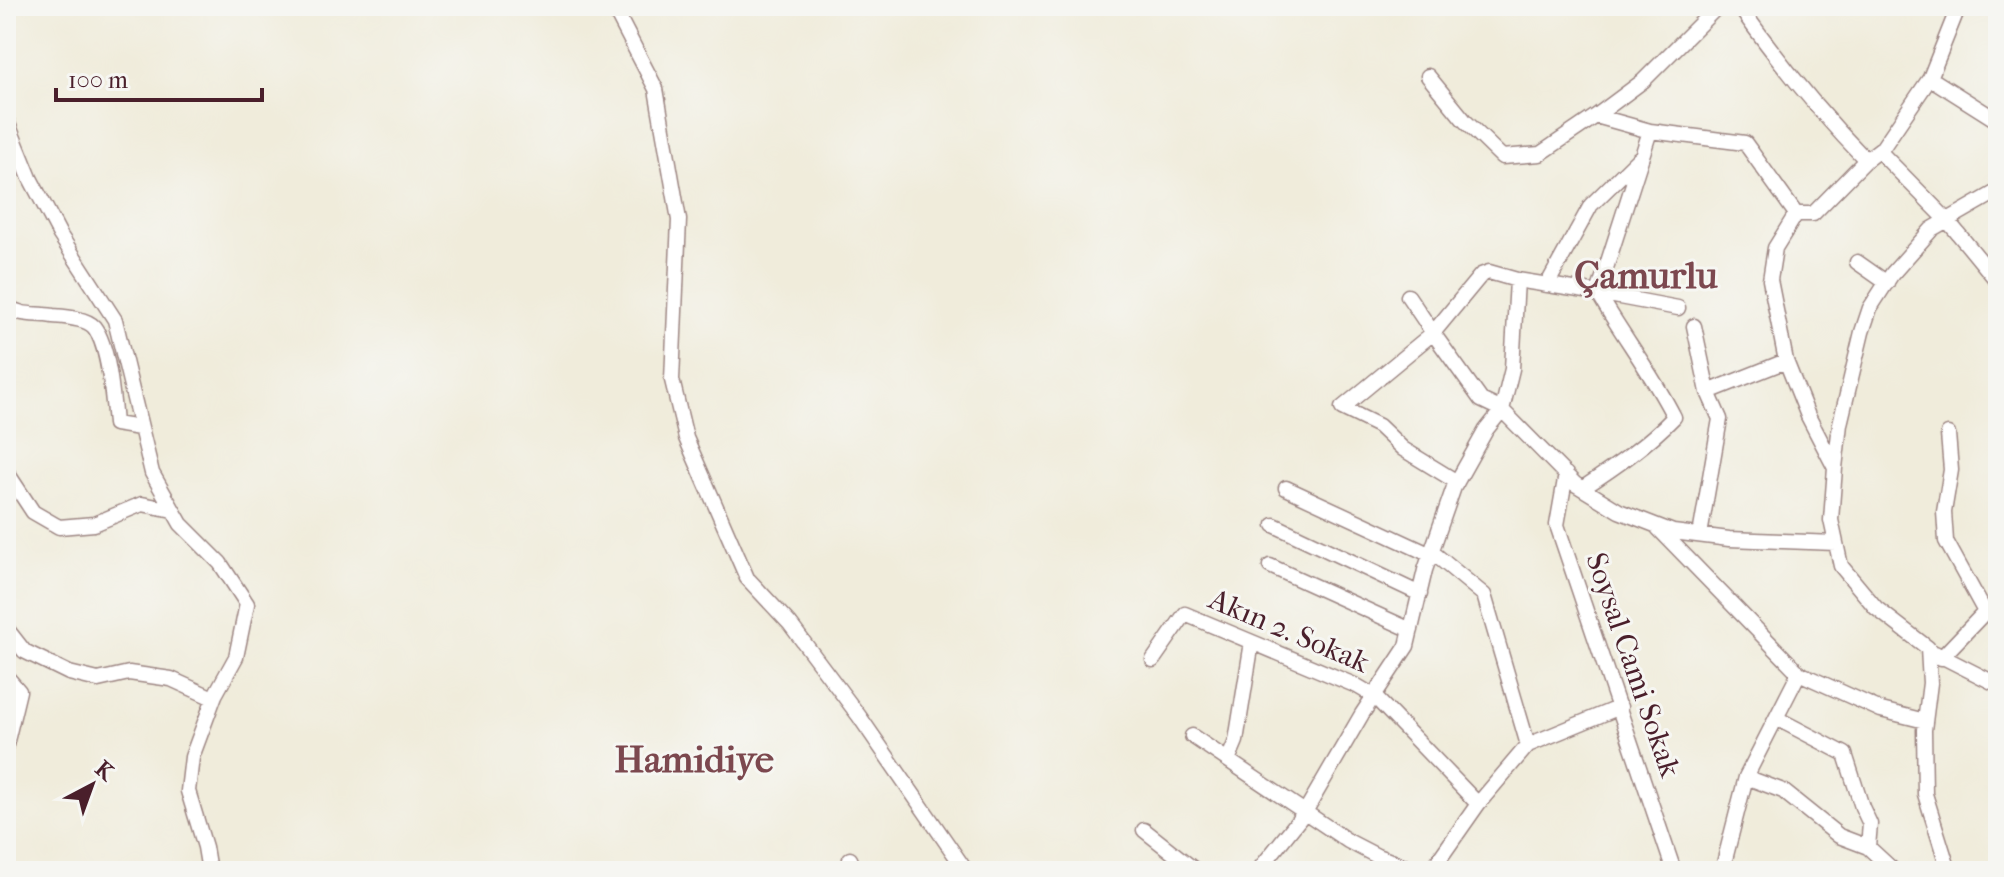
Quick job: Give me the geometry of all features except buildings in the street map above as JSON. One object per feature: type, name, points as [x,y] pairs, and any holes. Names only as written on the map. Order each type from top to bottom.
[{"type":"street","points":[[613,6],[656,89],[679,220],[672,380],[686,438],[747,578],[790,624],[859,716],[966,871]]},
{"type":"street","points":[[1428,76],[1464,120],[1502,157],[1540,154],[1643,81],[1718,6]]},
{"type":"street","points":[[1739,6],[1831,124],[1947,220],[1998,282]]},
{"type":"street","points":[[1796,214],[1813,214],[1872,156],[1930,78],[1954,8]]},
{"type":"street","points":[[1930,78],[1998,121]]},
{"type":"street","points":[[1596,116],[1650,131],[1745,143],[1796,214]]},
{"type":"street","points":[[6,121],[30,178],[60,235],[115,320],[152,473],[181,524],[220,563],[247,604],[236,657],[213,698],[192,757],[188,791],[209,871]]},
{"type":"street","points":[[1583,488],[1627,458],[1674,417],[1598,293],[1650,131]]},
{"type":"street","points":[[1547,285],[1591,205],[1642,155]]},
{"type":"street","points":[[1998,191],[1932,229],[1892,274],[1870,308],[1840,424],[1831,520],[1841,566],[1876,608],[1941,658],[1998,685]]},
{"type":"street","points":[[1796,214],[1775,248],[1770,280],[1786,361],[1808,416],[1835,468]]},
{"type":"street","points":[[1857,262],[1887,283]]},
{"type":"street","points":[[1457,482],[1403,449],[1379,426],[1342,408],[1433,333],[1481,275],[1489,272],[1517,280],[1678,308]]},
{"type":"street","points":[[1258,871],[1305,812],[1407,646],[1431,553],[1457,482],[1486,430],[1502,410],[1512,369],[1517,280]]},
{"type":"street","points":[[1408,296],[1481,400],[1502,410],[1575,484],[1619,511],[1673,532],[1729,539],[1836,543]]},
{"type":"street","points":[[6,306],[17,313],[68,318],[93,326],[103,347],[113,389],[115,424],[140,428]]},
{"type":"street","points":[[1694,326],[1708,392],[1720,419],[1700,535]]},
{"type":"street","points":[[1708,392],[1786,361]]},
{"type":"street","points":[[1941,658],[1985,612],[1946,541],[1944,512],[1951,470],[1948,434]]},
{"type":"street","points":[[6,471],[33,512],[59,527],[94,524],[142,504],[173,510]]},
{"type":"street","name":"Soysal Cami Sokak","points":[[1566,474],[1557,525],[1674,871]]},
{"type":"street","points":[[1286,488],[1431,553],[1484,595],[1528,745]]},
{"type":"street","points":[[1274,525],[1420,594]]},
{"type":"street","points":[[1656,525],[1799,673],[1881,710],[1925,721]]},
{"type":"street","points":[[1270,566],[1411,630]]},
{"type":"street","name":"Akın 2. Sokak","points":[[1153,660],[1185,614],[1357,686],[1374,696],[1478,804]]},
{"type":"street","points":[[6,628],[24,651],[69,673],[98,680],[129,673],[171,679],[213,698]]},
{"type":"street","points":[[1228,760],[1236,741],[1252,642]]},
{"type":"street","points":[[1928,648],[1930,683],[1925,721],[1925,794],[1949,871]]},
{"type":"street","points":[[1722,871],[1746,777],[1799,673]]},
{"type":"street","points":[[6,676],[19,691],[6,745]]},
{"type":"street","points":[[1431,871],[1478,804],[1528,745],[1620,707]]},
{"type":"street","points":[[1776,718],[1845,754],[1870,824],[1868,847]]},
{"type":"street","points":[[1192,736],[1348,841],[1377,856],[1419,871]]},
{"type":"street","points":[[1746,777],[1783,791],[1839,836],[1868,847],[1894,871]]},
{"type":"street","points":[[1144,830],[1196,871]]},
{"type":"district","name":"Çamurlu","points":[[1646,275]]},
{"type":"district","name":"Hamidiye","points":[[694,759]]}]
